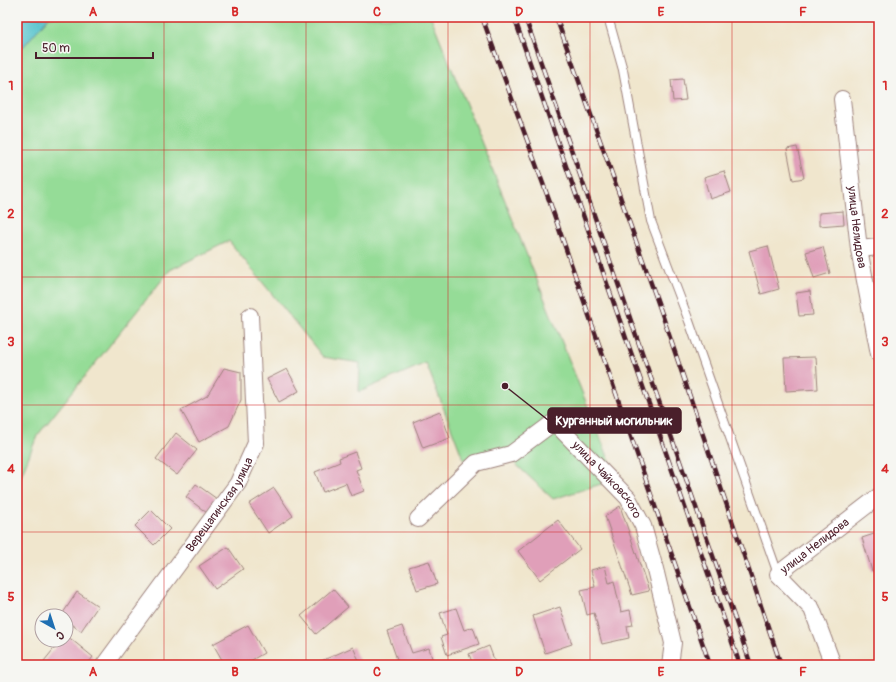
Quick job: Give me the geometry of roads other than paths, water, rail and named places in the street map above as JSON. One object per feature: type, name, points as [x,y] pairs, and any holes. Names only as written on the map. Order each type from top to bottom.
[{"type":"street","name":"улица Нелидова","points":[[842,99],[859,249],[879,354]]},
{"type":"street","points":[[859,249],[879,247]]},
{"type":"street","name":"Верещагинская улица","points":[[104,665],[238,483],[256,443],[250,316]]},
{"type":"street","name":"улица Чайковского","points":[[418,519],[476,463],[512,454],[554,422],[628,498],[643,526],[673,643],[670,665]]},
{"type":"street","name":"улица Нелидова","points":[[833,665],[812,609],[778,574],[879,496]]},
{"type":"lane","points":[[608,17],[623,70],[651,221],[689,321],[778,574]]},
{"type":"water","points":[[17,17],[49,17],[23,47],[17,48]]},
{"type":"railway","points":[[482,17],[549,200],[710,665]]},
{"type":"railway","points":[[514,17],[740,665]]},
{"type":"railway","points":[[525,17],[751,665]]},
{"type":"railway","points":[[556,17],[662,314],[781,665]]},
{"type":"place","name":"Курганный могильник","points":[[505,386]]}]
